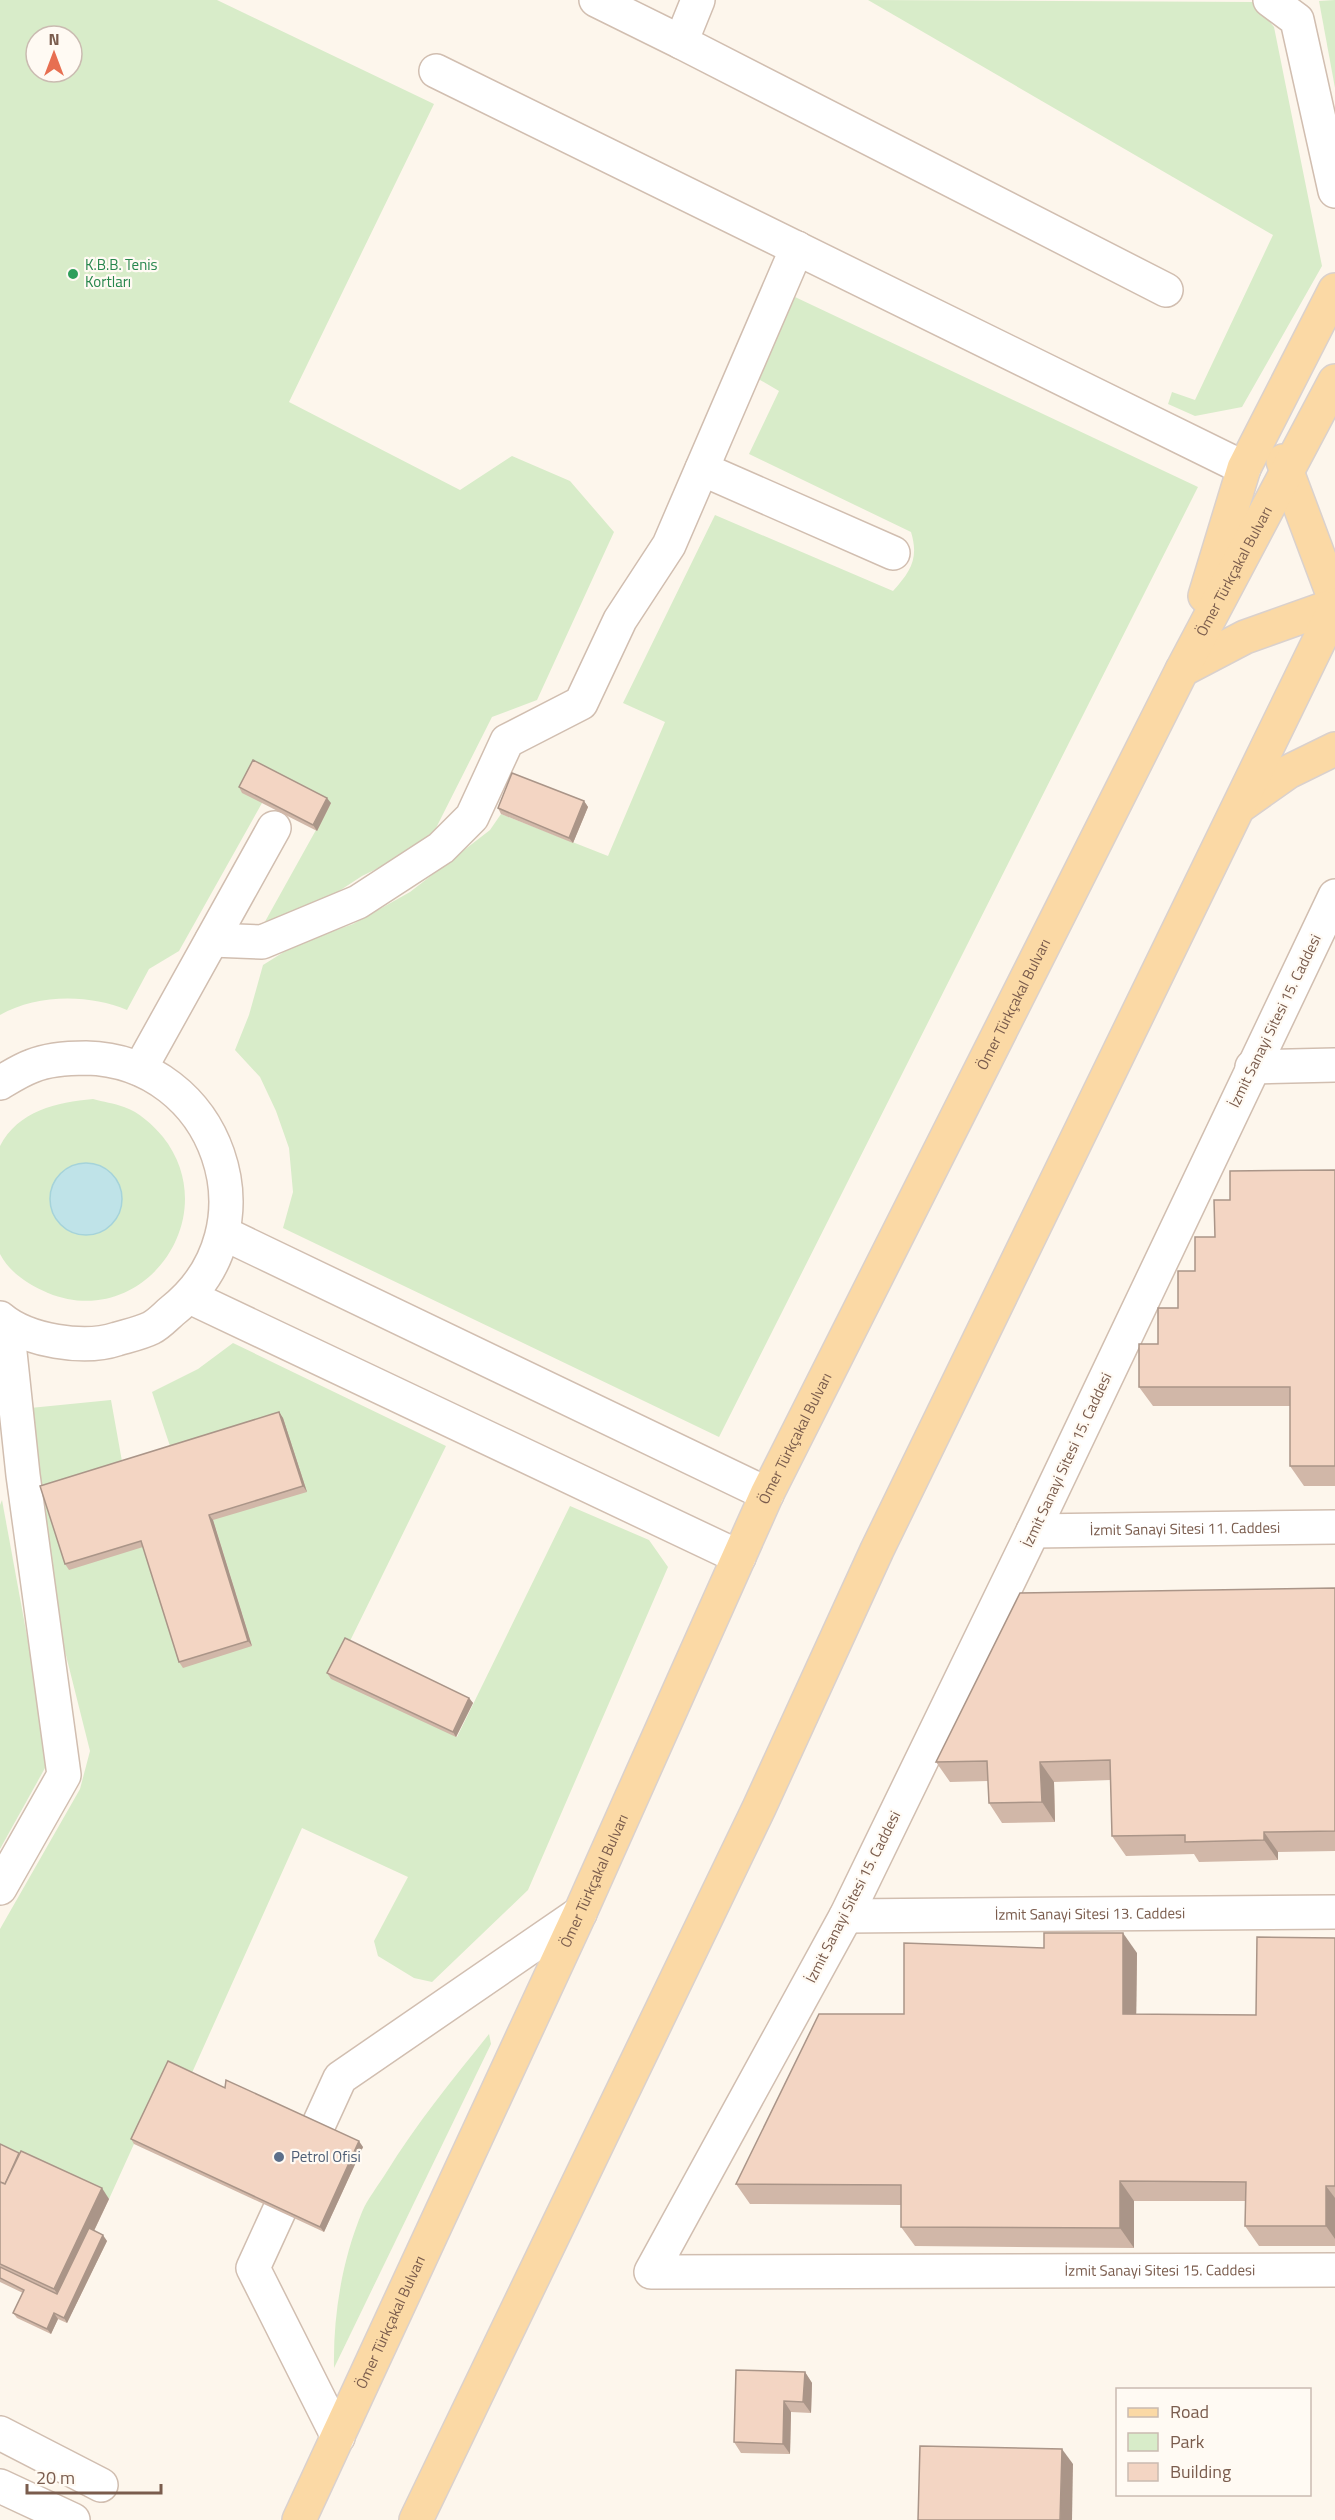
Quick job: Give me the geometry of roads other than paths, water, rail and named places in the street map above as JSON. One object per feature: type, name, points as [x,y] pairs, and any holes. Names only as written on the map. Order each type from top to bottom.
[{"type":"main road","points":[[1182,670],[1244,468],[1335,290]]},
{"type":"main road","name":"Ömer Türkçakal Bulvarı","points":[[299,2520],[580,1913],[767,1494],[1182,670],[1335,381]]},
{"type":"main road","points":[[1284,392],[1277,418],[1278,444],[1335,600]]},
{"type":"main road","points":[[1182,670],[1245,637],[1335,607]]},
{"type":"main road","points":[[416,2520],[754,1819],[877,1550],[1335,607]]},
{"type":"main road","points":[[1238,807],[1288,772],[1335,749]]},
{"type":"street","points":[[597,0],[1166,290]]},
{"type":"street","points":[[681,42],[698,0]]},
{"type":"street","points":[[1270,0],[1297,20],[1335,191]]},
{"type":"street","points":[[436,71],[1244,468]]},
{"type":"street","points":[[212,940],[262,942],[358,902],[441,848],[472,817],[507,741],[581,703],[620,620],[669,545],[798,248]]},
{"type":"street","points":[[702,469],[893,553]]},
{"type":"street","points":[[140,1069],[274,828]]},
{"type":"street","name":"İzmit Sanayi Sitesi 15. Caddesi","points":[[1335,896],[1033,1532],[846,1916],[651,2272],[1335,2270]]},
{"type":"street","points":[[0,1083],[33,1065],[69,1058],[105,1059],[140,1069],[174,1090],[201,1119],[219,1155],[227,1194],[223,1233],[211,1267],[190,1297],[151,1328],[104,1344],[54,1342],[4,1321],[64,1775],[0,1888]]},
{"type":"street","points":[[1252,1067],[1335,1065]]},
{"type":"street","points":[[223,1233],[767,1494]]},
{"type":"street","points":[[190,1297],[739,1557]]},
{"type":"street","name":"İzmit Sanayi Sitesi 11. Caddesi","points":[[1033,1532],[1335,1527]]},
{"type":"street","name":"İzmit Sanayi Sitesi 13. Caddesi","points":[[846,1916],[1335,1912]]},
{"type":"street","points":[[338,2437],[253,2268],[340,2078],[580,1913]]},
{"type":"street","points":[[0,2433],[101,2486]]},
{"type":"street","points":[[0,2486],[73,2520]]},
{"type":"water","points":[[86,1163],[106,1169],[116,1179],[122,1199],[116,1219],[106,1229],[86,1235],[66,1229],[56,1219],[50,1199],[56,1179],[66,1169]]},
{"type":"place","name":"K.B.B. Tenis Kortları","points":[[73,274]]},
{"type":"place","name":"Petrol Ofisi","points":[[279,2157]]}]
